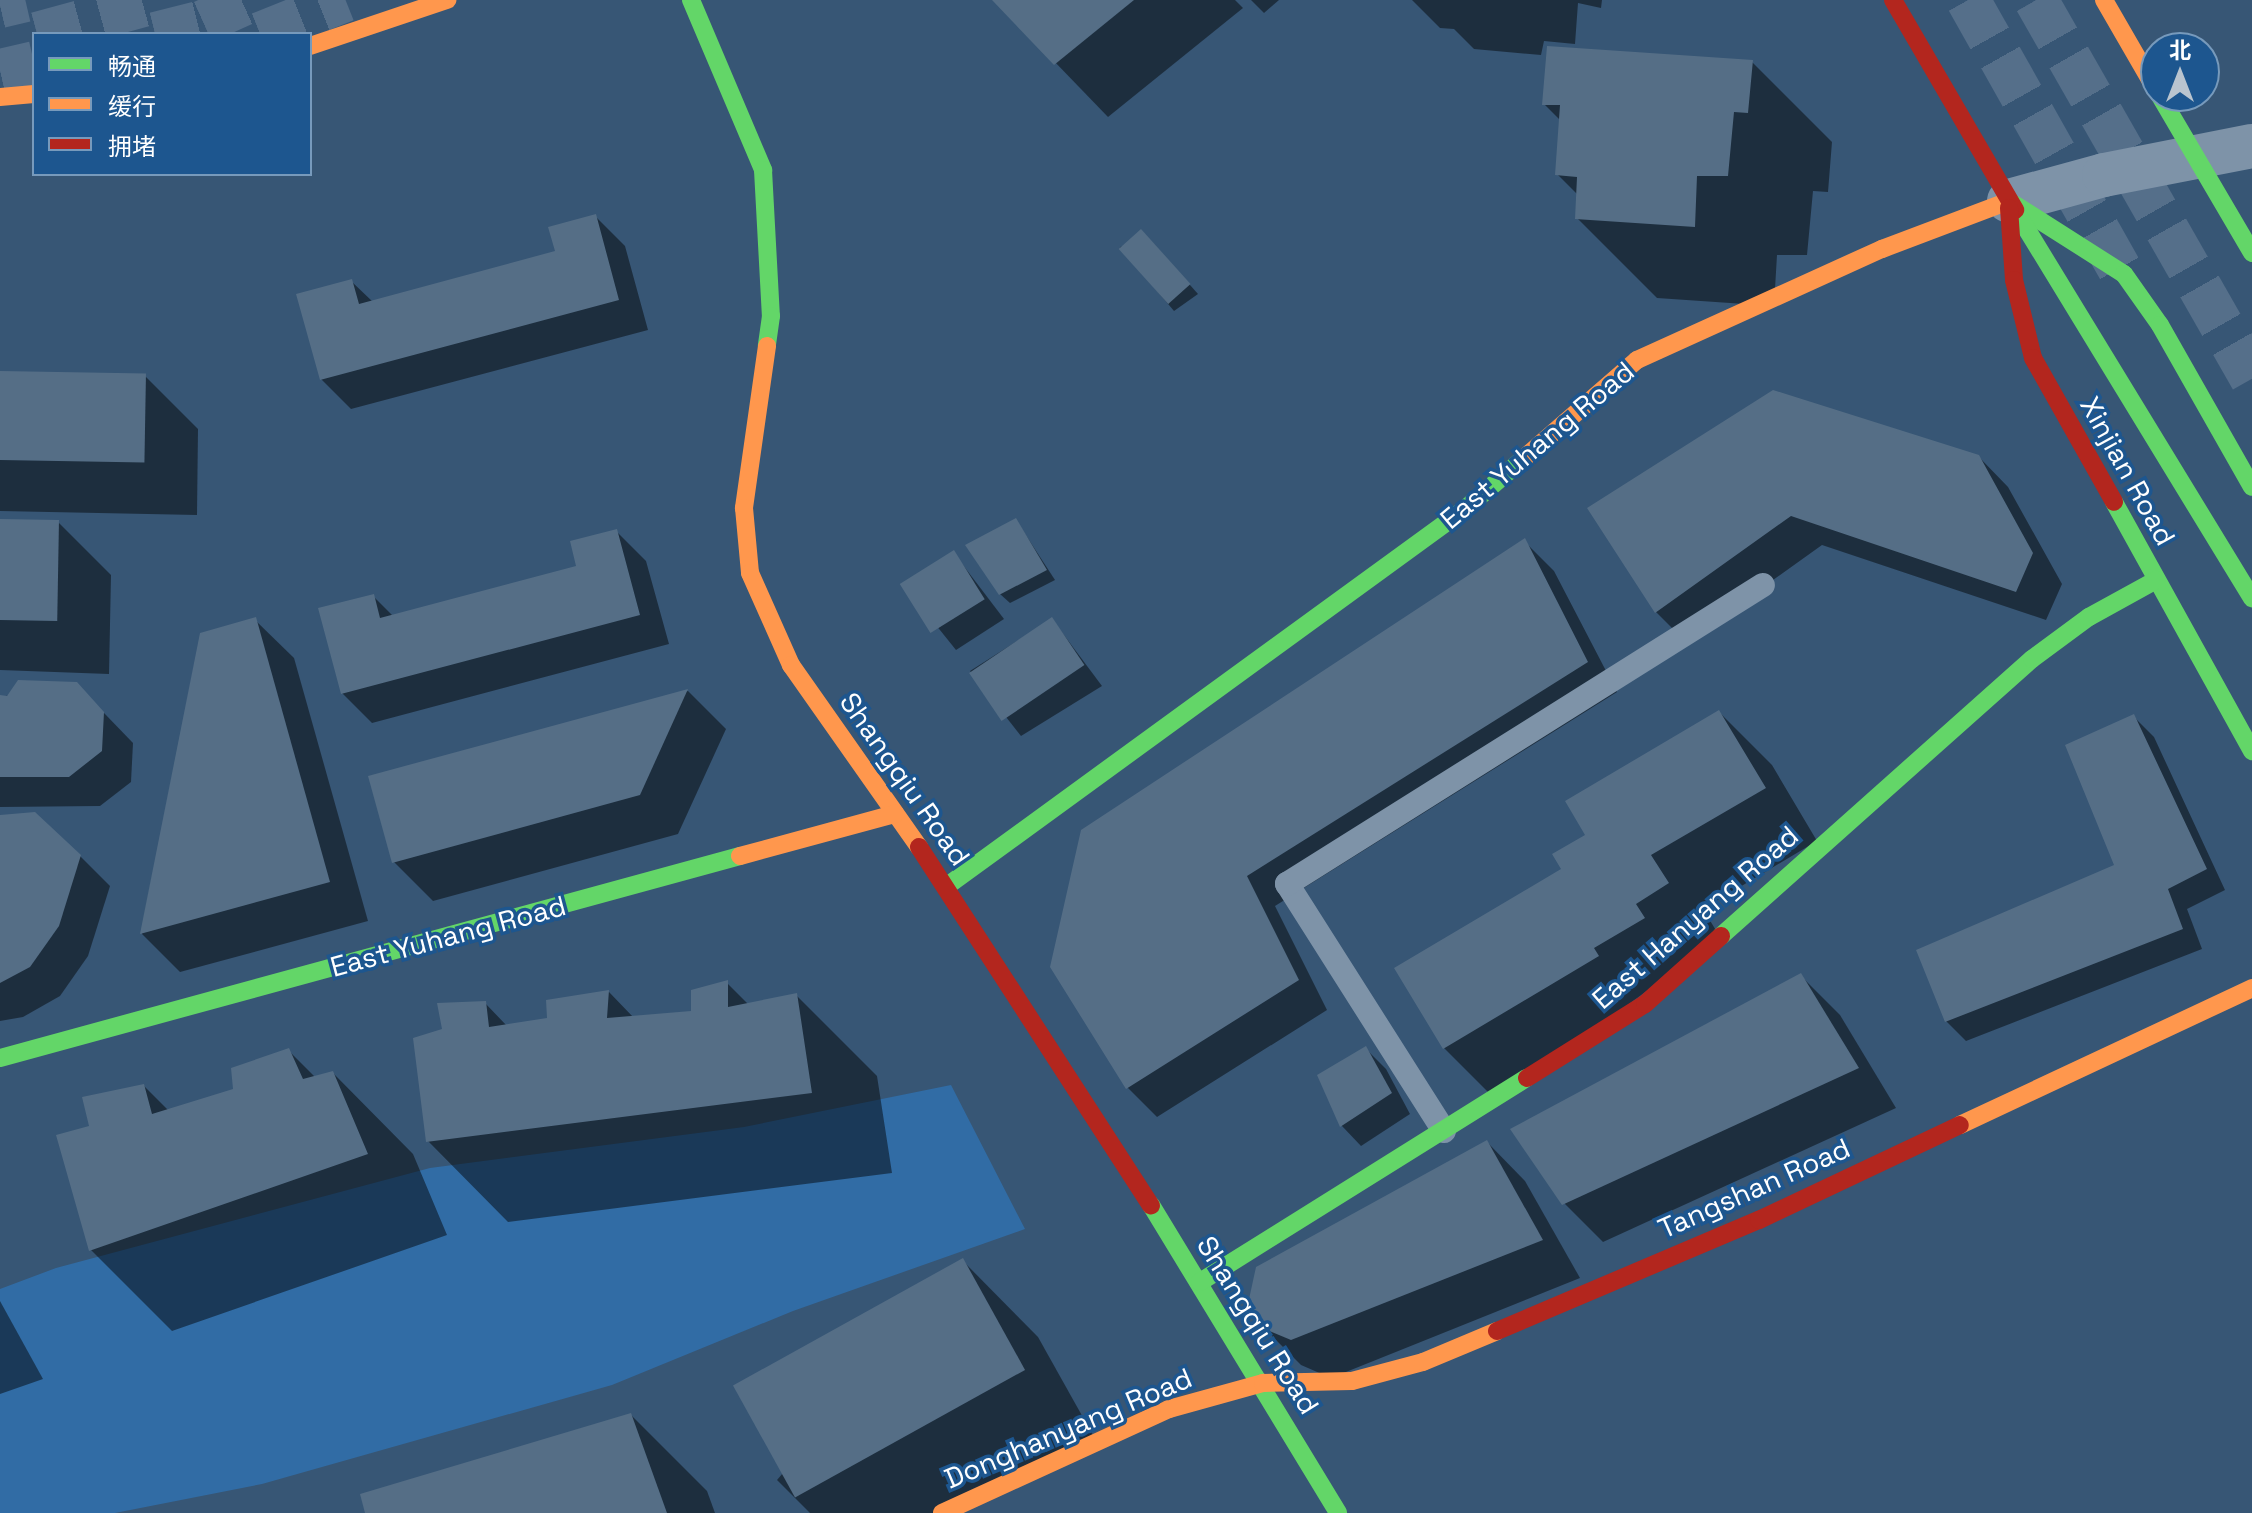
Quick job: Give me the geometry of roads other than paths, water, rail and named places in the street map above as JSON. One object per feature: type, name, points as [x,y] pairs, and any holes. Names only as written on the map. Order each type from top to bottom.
[{"type":"street","points":[[312,45],[447,0]]},
{"type":"street","name":"Shangqiu Road","points":[[691,0],[717,52],[763,170],[771,316],[747,473],[750,573],[772,633],[791,665],[947,886],[1263,1383],[1338,1513]]},
{"type":"street","name":"Xinjian Road","points":[[1893,0],[2009,201],[2014,280],[2033,358],[2252,751]]},
{"type":"street","points":[[2104,0],[2140,62]]},
{"type":"street","points":[[0,97],[32,94]]},
{"type":"street","points":[[2170,112],[2252,253]]},
{"type":"street","name":"East Yuhang Road","points":[[947,886],[1465,509],[1637,360],[1882,249],[2009,201],[2252,146]]},
{"type":"street","points":[[2009,201],[2252,598]]},
{"type":"street","name":"Xinjian Road","points":[[2009,201],[2124,274],[2160,325],[2252,487]]},
{"type":"street","name":"East Hanyang Road","points":[[1200,1282],[1645,1004],[2032,659],[2089,617],[2156,580]]},
{"type":"street","name":"East Yuhang Road","points":[[0,1058],[895,814]]},
{"type":"street","name":"Tangshan Road","points":[[1263,1383],[1352,1381],[1423,1362],[1759,1220],[2252,988]]},
{"type":"street","name":"Donghanyang Road","points":[[942,1513],[1169,1409],[1263,1383]]},
{"type":"lane","points":[[1444,1131],[1287,884],[1763,585]]},
{"type":"tunnel","points":[[0,6],[25,0]]},
{"type":"tunnel","points":[[44,32],[161,0]]},
{"type":"tunnel","points":[[163,32],[203,22],[252,0]]},
{"type":"tunnel","points":[[265,32],[345,0]]},
{"type":"tunnel","points":[[1968,0],[2128,284]]},
{"type":"tunnel","points":[[2036,0],[2252,379]]},
{"type":"tunnel","points":[[0,71],[32,63]]}]
